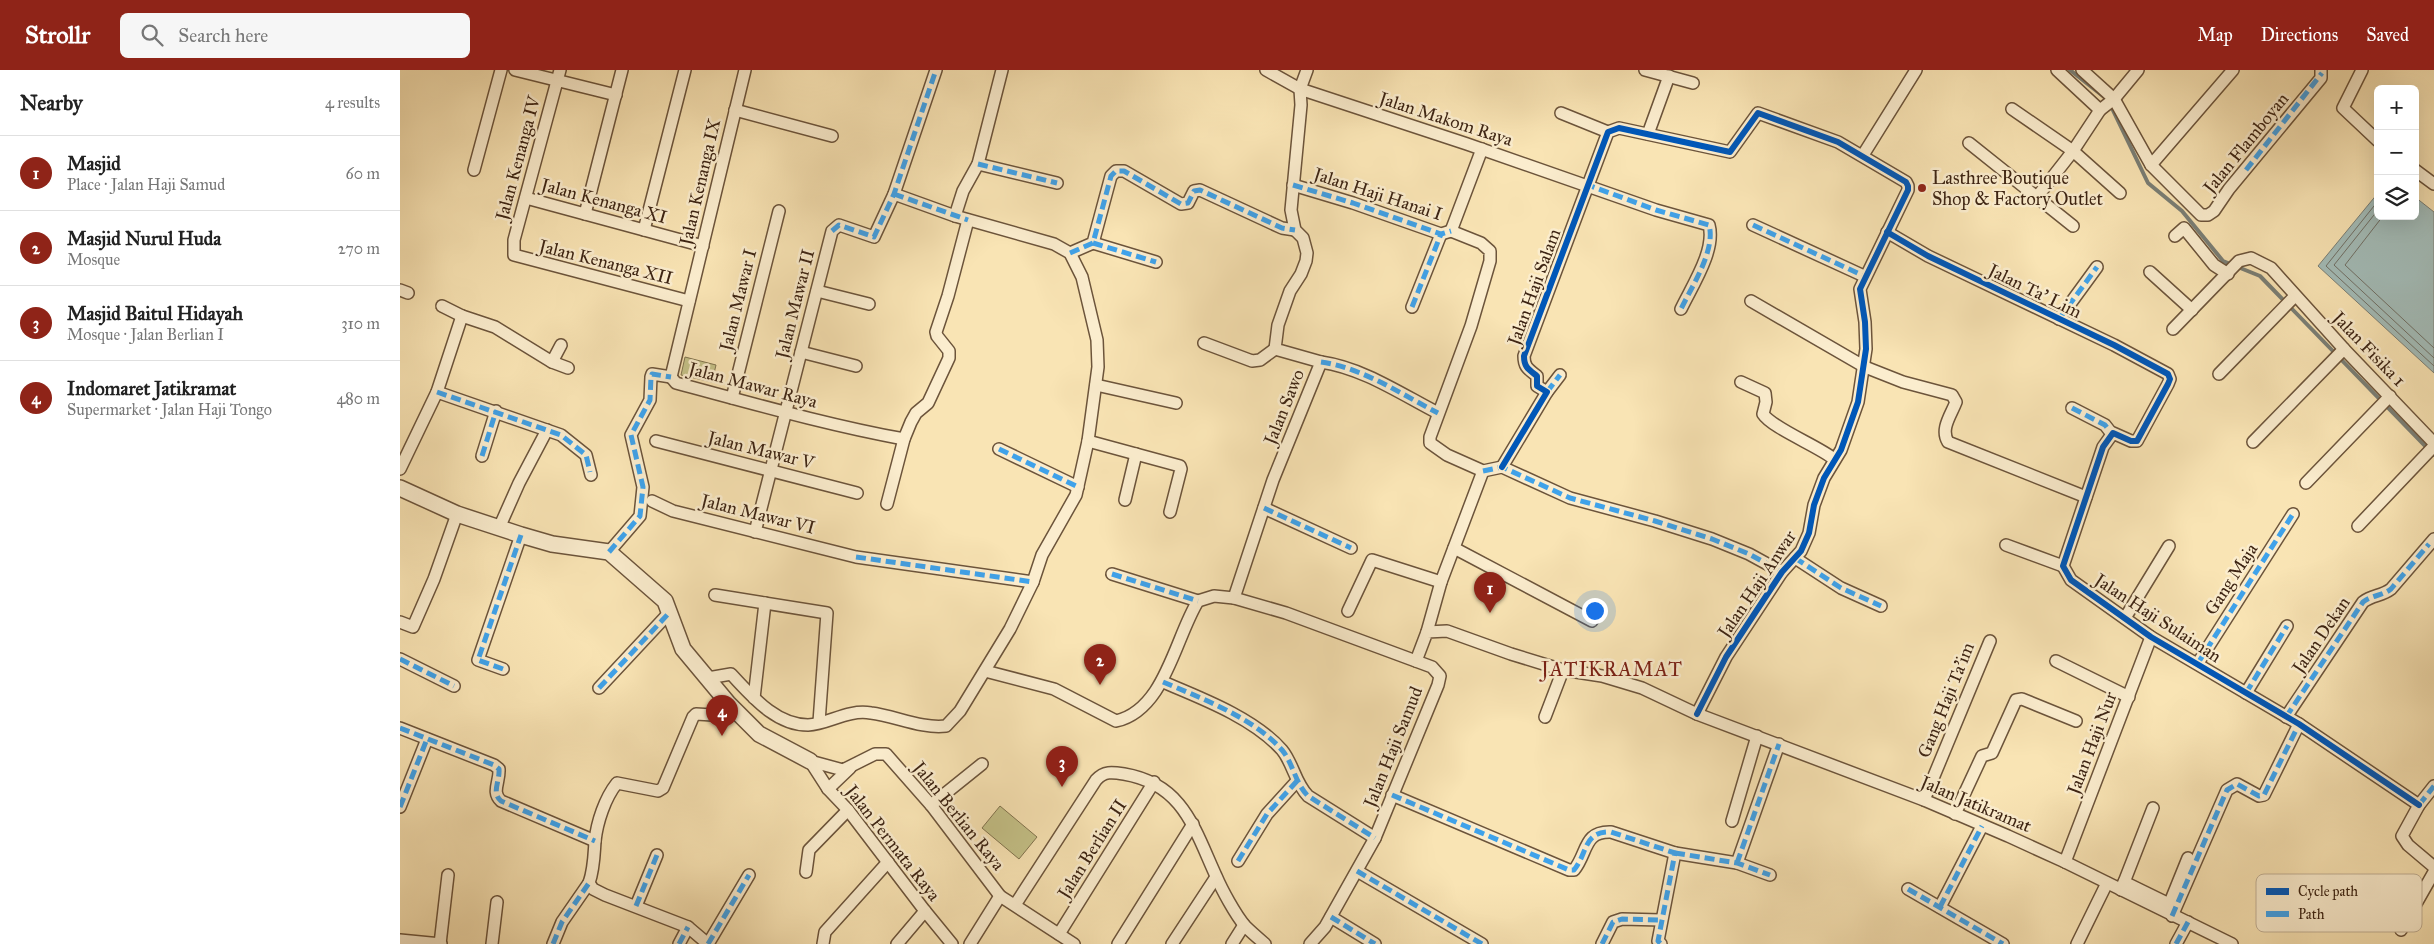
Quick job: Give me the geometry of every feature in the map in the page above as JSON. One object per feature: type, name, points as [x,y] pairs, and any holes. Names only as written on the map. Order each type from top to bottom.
[{"type":"street","points":[[474,170],[501,70]]},
{"type":"street","points":[[515,70],[558,75],[616,95]]},
{"type":"street","points":[[585,214],[622,70]]},
{"type":"street","points":[[644,230],[685,70]]},
{"type":"street","name":"Jalan Kenanga IX","points":[[690,301],[745,70]]},
{"type":"street","points":[[708,678],[731,674],[768,711],[793,722],[808,725],[851,712],[870,712],[915,723],[946,726],[960,711],[1010,629],[1033,582],[1042,555],[1076,495],[1088,441],[1098,367],[1093,313],[1082,277],[1070,253],[1054,244],[955,216],[894,194],[936,70]]},
{"type":"street","points":[[955,216],[964,191],[978,164],[1002,70]]},
{"type":"street","name":"Jalan Makom Raya","points":[[1266,70],[1300,89],[1588,185],[1656,210],[1709,225],[1712,236],[1709,250],[1681,309]]},
{"type":"street","points":[[1300,89],[1307,70]]},
{"type":"street","points":[[1645,70],[1693,83]]},
{"type":"street","points":[[1561,113],[1608,132],[1619,128],[1730,152],[1758,113],[1838,142],[1863,155],[1916,70]]},
{"type":"street","points":[[2057,70],[2107,104]]},
{"type":"street","points":[[2082,70],[2151,165],[2233,70]]},
{"type":"street","points":[[2037,197],[2107,104],[2138,70]]},
{"type":"street","points":[[2362,70],[2343,108],[2374,137]]},
{"type":"street","name":"Jalan Flamboyan","points":[[2151,165],[2201,215],[2208,215],[2214,211],[2229,189],[2322,72]]},
{"type":"street","name":"Jalan Kenanga IV","points":[[514,255],[514,240],[558,75]]},
{"type":"street","points":[[1648,134],[1669,76]]},
{"type":"street","name":"Jalan Sawo","points":[[1234,598],[1273,480],[1322,362],[1275,350],[1278,325],[1306,261],[1307,253],[1303,238],[1295,230],[1291,210],[1302,105],[1300,89]]},
{"type":"street","points":[[735,110],[832,136]]},
{"type":"street","points":[[2012,110],[2073,151],[2120,193]]},
{"type":"street","points":[[1588,185],[1608,132]]},
{"type":"street","points":[[1969,143],[2073,226]]},
{"type":"street","points":[[1412,307],[1482,149]]},
{"type":"street","name":"Jalan Haji Anwar","points":[[1697,714],[1726,658],[1782,572],[1801,551],[1809,533],[1814,504],[1824,478],[1841,450],[1854,418],[1865,367],[1865,322],[1860,289],[1864,276],[1878,254],[1908,186],[1863,155]]},
{"type":"street","points":[[978,164],[1057,183]]},
{"type":"street","points":[[1093,243],[1111,176],[1116,171],[1124,171],[1181,204],[1188,203],[1194,192],[1200,190],[1282,228],[1295,230]]},
{"type":"street","points":[[2419,173],[2434,184]]},
{"type":"street","name":"Jalan Haji Hanai I","points":[[1293,185],[1481,243],[1490,251],[1490,261],[1470,326],[1430,437],[1430,443],[1446,455],[1484,471]]},
{"type":"street","name":"Jalan Haji Salam","points":[[1547,392],[1537,386],[1537,376],[1526,368],[1524,356],[1588,185]]},
{"type":"street","name":"Jalan Mawar II","points":[[755,532],[832,231],[839,225],[844,225],[874,237],[894,194]]},
{"type":"street","name":"Jalan Kenanga XI","points":[[526,198],[703,246]]},
{"type":"street","name":"Jalan Mawar I","points":[[732,398],[778,211]]},
{"type":"street","points":[[887,504],[904,439],[916,412],[928,404],[949,358],[949,351],[936,332],[948,296],[968,220]]},
{"type":"street","points":[[1753,225],[1864,276]]},
{"type":"street","points":[[2175,236],[2184,228],[2214,265],[2232,269]]},
{"type":"street","name":"Jalan Ta' Lim","points":[[1888,232],[1928,256],[2158,368],[2170,377],[2138,441],[2131,442],[2112,434]]},
{"type":"street","points":[[1070,253],[1093,243],[1156,262]]},
{"type":"street","name":"Jalan Kenanga XII","points":[[514,255],[690,301]]},
{"type":"street","name":"Jalan Fisika 1","points":[[2232,269],[2251,258],[2271,268],[2281,278],[2292,297],[2338,354],[2388,398],[2431,448]]},
{"type":"street","points":[[2059,319],[2098,267]]},
{"type":"street","points":[[2173,328],[2232,269]]},
{"type":"street","points":[[2150,272],[2192,310]]},
{"type":"street","points":[[817,291],[869,304]]},
{"type":"street","points":[[2219,374],[2292,297]]},
{"type":"street","name":"Jalan Mawar Raya","points":[[690,301],[671,377],[676,382],[862,432],[904,439]]},
{"type":"street","points":[[1751,302],[1865,367],[1903,382],[1946,392],[1955,398],[1944,429],[1944,436],[1948,442],[2086,497]]},
{"type":"street","points":[[442,306],[462,316],[495,328],[552,362],[568,368]]},
{"type":"street","points":[[400,469],[437,392],[462,316]]},
{"type":"street","points":[[1204,343],[1252,361],[1260,360],[1275,350]]},
{"type":"street","points":[[552,362],[561,345]]},
{"type":"street","points":[[801,352],[856,366]]},
{"type":"street","points":[[2253,442],[2338,354]]},
{"type":"street","points":[[1322,362],[1342,366],[1361,373],[1438,413]]},
{"type":"street","points":[[609,552],[640,516],[643,488],[631,436],[650,400],[652,374],[671,377]]},
{"type":"street","points":[[1502,467],[1547,392],[1560,375]]},
{"type":"street","points":[[1741,382],[1765,394],[1766,402],[1763,414],[1765,418],[1834,459]]},
{"type":"street","points":[[1096,385],[1176,403]]},
{"type":"street","points":[[437,392],[561,435],[586,455],[591,475]]},
{"type":"street","points":[[2306,483],[2388,398]]},
{"type":"street","points":[[2006,545],[2063,566],[2103,447],[2112,434],[2105,425],[2072,408]]},
{"type":"street","points":[[482,456],[496,411]]},
{"type":"street","points":[[499,528],[519,483],[547,430]]},
{"type":"street","name":"Jalan Mawar V","points":[[656,441],[857,493]]},
{"type":"street","points":[[1088,441],[1180,466],[1181,469],[1170,512]]},
{"type":"street","points":[[2358,526],[2431,448]]},
{"type":"street","points":[[999,450],[1078,487]]},
{"type":"street","points":[[1125,500],[1136,454]]},
{"type":"street","points":[[1416,661],[1427,632],[1441,582],[1484,471],[1502,467],[1570,498],[1655,521],[1712,540],[1748,554],[1782,572]]},
{"type":"street","points":[[400,488],[456,514],[521,535],[552,544],[609,552],[664,601],[683,649],[728,703],[759,734],[810,761]]},
{"type":"street","name":"Jalan Mawar VI","points":[[652,501],[673,511],[856,557],[1033,582]]},
{"type":"street","points":[[1264,508],[1351,548]]},
{"type":"street","points":[[400,622],[413,627],[434,579],[456,514]]},
{"type":"street","name":"Gang Maja","points":[[2198,663],[2294,514]]},
{"type":"street","points":[[502,669],[478,660],[521,535]]},
{"type":"street","name":"Jalan Dekan","points":[[2286,717],[2363,602],[2385,594],[2391,589],[2432,544]]},
{"type":"street","points":[[2125,618],[2169,546]]},
{"type":"street","points":[[1454,548],[1592,621]]},
{"type":"street","points":[[1795,558],[1842,588],[1881,606]]},
{"type":"street","points":[[1348,611],[1372,560],[1441,582]]},
{"type":"street","name":"Jalan Haji Sulaiman","points":[[2063,566],[2071,580],[2152,637],[2299,724],[2419,805]]},
{"type":"street","points":[[985,671],[1054,689],[1116,721],[1135,714],[1163,682],[1190,615],[1198,601],[1112,574]]},
{"type":"street","points":[[715,595],[827,613],[819,722]]},
{"type":"street","name":"Jalan Haji Samud","points":[[1198,601],[1214,596],[1234,598],[1286,613],[1432,667],[1440,676],[1375,838],[1331,917],[1310,944]]},
{"type":"street","points":[[754,698],[765,603]]},
{"type":"street","points":[[599,688],[669,613]]},
{"type":"street","points":[[2246,693],[2287,626]]},
{"type":"street","name":"Jalan Jatikramat","points":[[1427,632],[1447,631],[1563,670],[1602,676],[1642,688],[1697,714],[1924,800],[2065,862],[2107,883],[2122,886],[2232,944]]},
{"type":"street","name":"Jalan Haji Nur","points":[[2065,862],[2152,637]]},
{"type":"street","name":"Gang Haji Ta’im","points":[[1924,800],[1990,641]]},
{"type":"street","points":[[400,659],[454,686]]},
{"type":"street","points":[[2056,661],[2129,697]]},
{"type":"street","points":[[1545,716],[1563,670]]},
{"type":"street","points":[[1163,682],[1226,711],[1272,740],[1283,751],[1297,781],[1308,796],[1375,838]]},
{"type":"street","points":[[1955,814],[1982,756],[1992,753],[2016,700],[2022,699],[2076,721]]},
{"type":"street","points":[[553,944],[562,922],[588,883],[602,812],[612,790],[617,784],[658,791],[662,788],[693,717],[696,714],[713,715],[728,703]]},
{"type":"street","points":[[2169,911],[2227,790],[2237,784],[2259,796],[2264,795],[2299,724]]},
{"type":"street","points":[[400,728],[494,765],[499,769],[500,778],[495,792],[496,797],[501,801],[595,841]]},
{"type":"street","points":[[1732,821],[1757,736]]},
{"type":"street","points":[[400,807],[427,739]]},
{"type":"street","points":[[1737,863],[1779,744]]},
{"type":"street","name":"Jalan Berlian Raya","points":[[810,761],[837,770],[843,770],[875,754],[886,754],[931,805],[1000,896],[1074,944]]},
{"type":"street","name":"Jalan Permata Raya","points":[[810,761],[828,789],[848,810],[952,944]]},
{"type":"street","points":[[931,805],[982,764]]},
{"type":"street","points":[[828,789],[852,765]]},
{"type":"street","points":[[1015,905],[1096,780],[1108,772],[1142,777],[1154,782],[1179,804],[1193,824],[1216,877],[1244,925],[1265,944]]},
{"type":"street","points":[[1238,861],[1267,814],[1297,781]]},
{"type":"street","name":"Jalan Berlian II","points":[[1059,934],[1154,782]]},
{"type":"street","points":[[2434,786],[2402,832],[2403,840],[2434,866]]},
{"type":"street","points":[[1392,795],[1569,870],[1574,870],[1592,836],[1600,832],[1611,832],[1675,853],[1737,863],[1770,875]]},
{"type":"street","points":[[2122,886],[2152,808]]},
{"type":"street","points":[[806,872],[809,850],[848,810]]},
{"type":"street","points":[[1118,944],[1193,824]]},
{"type":"street","points":[[1940,907],[1982,826]]},
{"type":"street","points":[[1661,944],[1658,941],[1661,920],[1675,853]]},
{"type":"street","points":[[636,906],[657,855]]},
{"type":"street","points":[[2169,911],[2188,858]]},
{"type":"street","points":[[823,944],[825,932],[888,862]]},
{"type":"street","points":[[1357,871],[1478,943]]},
{"type":"street","points":[[2422,892],[2434,872]]},
{"type":"street","points":[[402,941],[440,944],[448,875]]},
{"type":"street","points":[[588,883],[599,892],[688,928],[708,944],[749,875]]},
{"type":"street","points":[[1172,944],[1216,877]]},
{"type":"street","points":[[2077,944],[2107,883]]},
{"type":"street","points":[[1908,889],[2003,944]]},
{"type":"street","points":[[970,944],[1000,896]]},
{"type":"street","points":[[492,944],[497,902]]},
{"type":"street","points":[[898,944],[925,911]]},
{"type":"street","points":[[1331,917],[1375,944]]},
{"type":"street","points":[[1602,944],[1613,922],[1622,919],[1661,920]]},
{"type":"street","points":[[2176,944],[2188,922]]},
{"type":"street","points":[[1232,944],[1244,925]]},
{"type":"street","points":[[679,944],[688,928]]},
{"type":"shaded area","points":[[685,357],[716,365],[712,382],[681,375]]},
{"type":"shaded area","points":[[1000,806],[1037,837],[1019,859],[982,828]]},
{"type":"water","points":[[2374,198],[2374,220],[2419,220],[2419,200],[2434,212],[2434,373],[2318,266]]},
{"type":"waterway","points":[[2070,70],[2108,100],[2148,183],[2182,211],[2223,261],[2260,276],[2434,455]]},
{"type":"marked path","points":[[832,231],[839,225],[874,237],[894,194],[936,70]]},
{"type":"marked path","points":[[2246,170],[2322,73]]},
{"type":"marked path","points":[[978,164],[1057,183]]},
{"type":"marked path","points":[[1070,253],[1093,243],[1111,176],[1116,171],[1124,171],[1181,204],[1188,203],[1194,191],[1200,190],[1282,228],[1295,230]]},
{"type":"marked path","points":[[1293,185],[1353,203],[1441,234],[1451,231]]},
{"type":"marked path","points":[[1587,188],[1588,185],[1656,210],[1709,225],[1710,235],[1706,256],[1697,279],[1681,309]]},
{"type":"marked path","points":[[894,194],[968,220]]},
{"type":"marked path","points":[[1753,225],[1864,276]]},
{"type":"marked path","points":[[1412,307],[1441,234]]},
{"type":"marked path","points":[[1093,243],[1156,262]]},
{"type":"marked path","points":[[2059,319],[2097,267]]},
{"type":"marked path","points":[[1321,362],[1337,365],[1367,376],[1438,413]]},
{"type":"marked path","points":[[609,552],[640,516],[643,487],[631,435],[650,400],[652,374],[671,377]]},
{"type":"marked path","points":[[1547,392],[1560,375]]},
{"type":"marked path","points":[[437,392],[561,435],[586,455],[590,472]]},
{"type":"marked path","points":[[2072,408],[2105,425],[2112,434]]},
{"type":"marked path","points":[[482,456],[496,411]]},
{"type":"marked path","points":[[999,449],[1078,487]]},
{"type":"marked path","points":[[1483,471],[1502,467],[1570,498],[1712,539],[1749,554],[1782,572]]},
{"type":"marked path","points":[[1264,508],[1351,548]]},
{"type":"marked path","points":[[2198,663],[2293,514]]},
{"type":"marked path","points":[[503,669],[478,660],[521,535]]},
{"type":"marked path","points":[[2286,717],[2363,602],[2391,589],[2429,544]]},
{"type":"marked path","points":[[856,557],[1033,582]]},
{"type":"marked path","points":[[1795,558],[1841,588],[1881,606]]},
{"type":"marked path","points":[[1112,574],[1198,601]]},
{"type":"marked path","points":[[599,688],[669,613]]},
{"type":"marked path","points":[[2246,693],[2287,626]]},
{"type":"marked path","points":[[400,659],[454,686]]},
{"type":"marked path","points":[[1163,682],[1226,710],[1257,728],[1286,755],[1300,785],[1308,796],[1375,838]]},
{"type":"marked path","points":[[2172,916],[2227,790],[2237,784],[2259,796],[2264,795],[2299,724]]},
{"type":"marked path","points":[[400,728],[494,765],[499,769],[496,790],[501,801],[595,841]]},
{"type":"marked path","points":[[400,807],[427,739]]},
{"type":"marked path","points":[[1737,863],[1779,744]]},
{"type":"marked path","points":[[1238,861],[1267,814],[1297,781]]},
{"type":"marked path","points":[[2419,805],[2434,786]]},
{"type":"marked path","points":[[1392,795],[1569,870],[1574,870],[1591,839],[1595,835],[1602,833],[1611,832],[1675,853],[1658,941],[1661,944]]},
{"type":"marked path","points":[[1940,907],[1982,826]]},
{"type":"marked path","points":[[1675,853],[1737,863],[1770,875]]},
{"type":"marked path","points":[[636,906],[657,855]]},
{"type":"marked path","points":[[1357,871],[1482,944]]},
{"type":"marked path","points":[[708,944],[749,875]]},
{"type":"marked path","points":[[553,944],[562,922],[589,883]]},
{"type":"marked path","points":[[1908,889],[2003,944]]},
{"type":"marked path","points":[[1331,917],[1375,944]]},
{"type":"marked path","points":[[1602,944],[1613,922],[1622,919],[1661,920]]},
{"type":"marked path","points":[[2176,944],[2188,922]]},
{"type":"marked path","points":[[679,944],[688,927]]},
{"type":"cycle path","points":[[1502,467],[1547,392],[1537,386],[1537,376],[1527,367],[1524,356],[1608,132],[1619,128],[1730,152],[1758,113],[1838,142],[1906,182],[1908,190],[1860,289],[1865,322],[1866,349],[1858,402],[1841,450],[1824,478],[1814,505],[1809,533],[1801,551],[1782,572],[1726,657],[1697,714]]},
{"type":"cycle path","points":[[1887,232],[1928,256],[2114,345],[2168,374],[2170,379],[2168,384],[2137,441],[2131,441],[2113,433],[2103,447],[2063,566],[2071,580],[2151,637],[2299,724],[2419,805]]},
{"type":"place","name":"Lasthree Boutique Shop & Factory Outlet","points":[[1922,188]]},
{"type":"place","name":"Masjid","points":[[1490,613]]},
{"type":"place","name":"Masjid Nurul Huda","points":[[1100,685]]},
{"type":"place","name":"Indomaret Jatikramat","points":[[722,736]]},
{"type":"place","name":"Masjid Baitul Hidayah","points":[[1062,787]]},
{"type":"district","name":"JATIKRAMAT","points":[[1612,669]]}]
